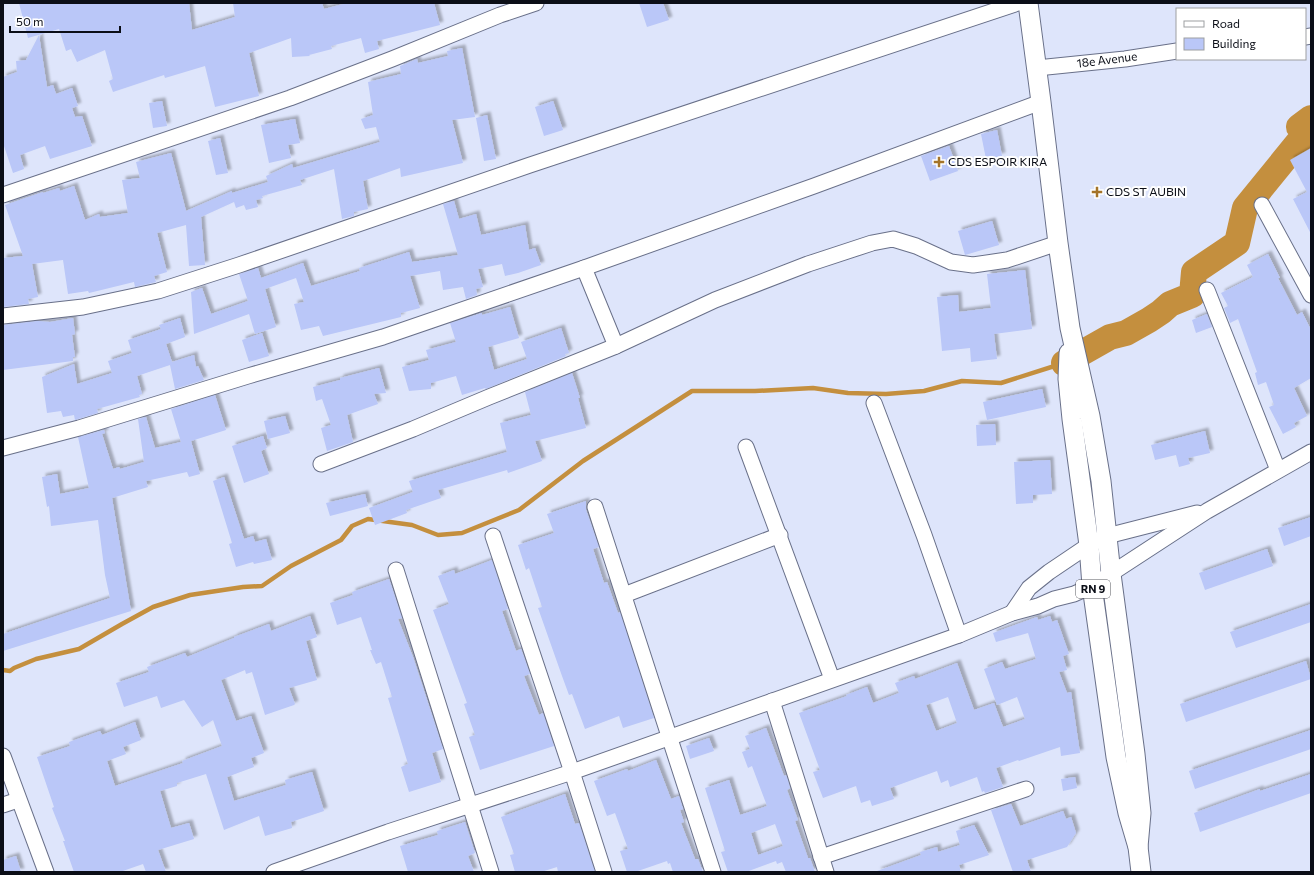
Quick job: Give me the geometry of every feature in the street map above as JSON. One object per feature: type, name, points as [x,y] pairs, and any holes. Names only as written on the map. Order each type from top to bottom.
[{"type":"main road","name":"RN 9","points":[[1028,3],[1070,328],[1090,416],[1101,481],[1141,813],[1138,847]]},
{"type":"main road","name":"RN 9","points":[[1070,328],[1068,378],[1089,545],[1092,586],[1116,757],[1128,813],[1138,847],[1141,872]]},
{"type":"street","points":[[3,195],[290,98],[404,54],[499,9],[536,3]]},
{"type":"street","points":[[3,316],[82,307],[158,291],[239,265],[530,165],[1018,3]]},
{"type":"street","name":"18e Avenue","points":[[1037,68],[1125,59],[1176,51]]},
{"type":"street","points":[[3,448],[80,428],[248,376],[383,337],[584,268],[1042,102]]},
{"type":"street","points":[[1262,205],[1311,295]]},
{"type":"street","points":[[322,464],[413,429],[489,396],[616,346],[715,300],[808,264],[872,243],[893,239],[916,246],[951,262],[973,265],[1007,260],[1058,243]]},
{"type":"street","points":[[584,268],[616,346]]},
{"type":"street","points":[[1207,290],[1278,470]]},
{"type":"street","points":[[874,403],[924,535],[959,635]]},
{"type":"street","points":[[746,447],[780,535],[832,679]]},
{"type":"street","points":[[274,872],[311,866],[388,832],[572,772],[959,635],[1012,613],[1038,606],[1092,586],[1207,511],[1311,452]]},
{"type":"street","points":[[595,507],[713,872]]},
{"type":"street","points":[[1012,613],[1030,588],[1049,572],[1089,545],[1107,536],[1207,511]]},
{"type":"street","points":[[624,595],[780,535]]},
{"type":"street","points":[[493,536],[604,872]]},
{"type":"street","points":[[396,570],[491,872]]},
{"type":"street","points":[[772,701],[826,872]]},
{"type":"street","points":[[3,756],[18,800],[46,872]]},
{"type":"street","points":[[821,857],[1026,789]]},
{"type":"street","points":[[3,805],[18,800]]},
{"type":"building","points":[[19,3],[189,3],[192,30],[235,17],[233,3],[322,3],[324,9],[347,3],[434,3],[440,25],[377,41],[379,49],[365,53],[361,38],[331,46],[332,49],[309,55],[310,56],[292,57],[291,38],[249,53],[259,96],[215,107],[205,66],[165,78],[164,75],[113,92],[109,81],[113,79],[105,50],[77,62],[71,49],[66,51],[59,29],[28,38]]},
{"type":"building","points":[[639,3],[663,3],[669,20],[647,27]]},
{"type":"building","points":[[39,35],[47,87],[53,85],[56,94],[72,88],[78,106],[72,108],[75,117],[82,116],[92,146],[50,159],[45,146],[20,155],[24,169],[13,173],[3,143],[3,77],[17,72],[16,61],[26,60]]},
{"type":"building","points":[[462,48],[475,117],[452,120],[463,163],[401,177],[400,168],[363,181],[368,209],[354,212],[354,216],[342,219],[334,169],[300,180],[302,185],[262,196],[263,198],[256,200],[258,207],[246,210],[244,205],[236,208],[234,202],[201,217],[205,265],[189,266],[186,225],[157,233],[167,272],[154,276],[156,282],[135,287],[134,282],[89,293],[88,291],[68,294],[63,260],[32,264],[38,297],[28,299],[29,304],[3,307],[3,258],[23,256],[5,205],[43,192],[59,188],[60,191],[74,186],[85,220],[99,214],[100,217],[128,213],[122,180],[140,178],[136,162],[171,153],[186,211],[232,191],[232,193],[268,182],[266,176],[292,164],[293,168],[380,142],[376,127],[365,129],[361,119],[373,115],[368,82],[401,74],[400,66],[417,59],[418,63],[448,56],[447,51]]},
{"type":"building","points":[[162,101],[167,126],[153,128],[149,103]]},
{"type":"building","points":[[553,101],[563,130],[544,136],[535,107]]},
{"type":"building","points":[[487,115],[496,159],[484,161],[476,118]]},
{"type":"building","points":[[295,119],[300,143],[288,145],[291,158],[269,163],[261,125]]},
{"type":"building","points":[[997,130],[1002,156],[986,159],[981,134]]},
{"type":"building","points":[[220,138],[228,173],[216,175],[208,141]]},
{"type":"building","name":"CDS ESPOIR KIRA","points":[[949,146],[958,171],[930,181],[921,156]]},
{"type":"building","points":[[1311,148],[1311,234],[1293,199],[1307,192],[1290,160]]},
{"type":"building","points":[[454,201],[459,219],[476,214],[481,235],[525,225],[529,250],[535,248],[541,265],[505,276],[502,264],[478,269],[483,287],[476,289],[477,295],[466,299],[463,287],[443,290],[440,271],[410,276],[420,308],[401,313],[401,317],[323,336],[319,326],[301,330],[294,304],[304,302],[296,278],[265,289],[276,327],[255,334],[249,314],[194,334],[191,292],[202,288],[211,314],[248,301],[239,274],[258,268],[261,278],[303,263],[311,286],[360,271],[359,268],[409,252],[412,262],[458,255],[443,204]]},
{"type":"building","points":[[992,221],[999,245],[965,255],[958,231]]},
{"type":"building","points":[[1268,254],[1280,278],[1278,278],[1297,315],[1302,312],[1311,330],[1311,378],[1294,388],[1307,416],[1294,423],[1296,427],[1283,434],[1269,407],[1274,405],[1266,382],[1258,385],[1255,373],[1257,372],[1238,319],[1230,323],[1224,308],[1228,306],[1221,293],[1253,277],[1247,265]]},
{"type":"building","points":[[1025,270],[1032,329],[994,334],[997,359],[971,362],[970,348],[942,351],[937,297],[958,295],[959,312],[991,308],[987,274]]},
{"type":"building","points":[[510,307],[519,338],[488,347],[494,370],[527,359],[521,342],[561,328],[569,353],[565,354],[566,356],[486,389],[485,388],[462,395],[456,376],[431,383],[431,389],[409,391],[402,367],[429,360],[426,350],[456,342],[450,323],[482,313],[482,315]]},
{"type":"building","points":[[1207,314],[1212,327],[1196,333],[1192,320]]},
{"type":"building","points":[[73,318],[75,334],[72,335],[75,357],[73,357],[73,361],[3,370],[3,325],[38,321],[50,322]]},
{"type":"building","points":[[180,318],[185,337],[166,344],[172,362],[194,355],[196,367],[198,366],[204,380],[175,389],[170,365],[137,376],[142,394],[139,395],[140,397],[97,409],[98,413],[75,420],[74,415],[63,417],[61,411],[47,413],[42,377],[74,364],[77,384],[112,373],[108,361],[132,353],[128,340],[161,329],[159,325]]},
{"type":"building","points":[[262,333],[269,356],[249,362],[242,340]]},
{"type":"building","points":[[379,368],[386,393],[374,394],[378,404],[347,415],[353,442],[327,451],[321,428],[331,425],[322,399],[316,401],[313,387]]},
{"type":"building","points":[[572,373],[580,398],[578,398],[586,428],[535,441],[542,461],[508,473],[507,470],[438,490],[441,498],[406,510],[407,513],[375,525],[369,508],[413,492],[409,481],[507,452],[500,423],[531,415],[525,392]]},
{"type":"building","points":[[1042,389],[1046,407],[987,420],[983,402]]},
{"type":"building","points":[[215,395],[226,430],[191,441],[200,474],[189,477],[187,472],[146,481],[148,487],[112,498],[131,611],[3,651],[3,634],[110,598],[105,575],[98,520],[51,526],[49,506],[47,507],[42,477],[57,474],[60,494],[89,488],[78,437],[104,430],[105,433],[102,434],[113,469],[119,467],[120,469],[144,462],[138,419],[146,417],[155,448],[181,442],[171,409]]},
{"type":"building","points":[[285,416],[290,433],[268,439],[264,421]]},
{"type":"building","points":[[995,424],[996,445],[977,446],[976,425]]},
{"type":"building","points":[[1205,431],[1210,453],[1188,458],[1190,464],[1179,467],[1176,455],[1155,460],[1151,445]]},
{"type":"building","points":[[263,436],[267,448],[261,451],[269,474],[244,483],[232,446]]},
{"type":"building","points":[[1050,460],[1052,494],[1033,495],[1033,503],[1016,504],[1014,462]]},
{"type":"building","points":[[224,477],[244,539],[253,536],[255,542],[266,539],[272,560],[254,564],[253,562],[236,567],[229,544],[232,543],[213,481]]},
{"type":"building","points":[[365,494],[368,506],[330,516],[326,503]]},
{"type":"building","points":[[586,501],[586,510],[599,547],[593,549],[604,583],[607,582],[618,613],[620,612],[654,718],[623,728],[619,716],[585,729],[572,694],[569,695],[562,676],[538,608],[542,607],[529,568],[526,570],[518,545],[554,533],[547,514]]},
{"type":"building","points":[[1311,517],[1311,536],[1284,546],[1278,528]]},
{"type":"building","points":[[1267,549],[1273,566],[1205,590],[1199,573]]},
{"type":"building","points":[[492,560],[508,609],[502,611],[516,651],[521,649],[530,674],[524,676],[539,715],[543,713],[554,746],[480,770],[469,737],[475,735],[464,704],[467,703],[433,610],[449,604],[438,576],[454,570],[455,574]]},
{"type":"building","points":[[389,579],[402,618],[398,619],[413,657],[443,749],[432,753],[441,782],[409,792],[401,767],[408,764],[388,698],[392,697],[381,662],[376,664],[370,650],[372,650],[361,617],[337,625],[330,603],[353,595],[352,592]]},
{"type":"building","points":[[1311,604],[1311,622],[1236,648],[1230,632]]},
{"type":"building","points":[[310,616],[317,637],[306,641],[317,680],[289,688],[295,704],[294,705],[265,715],[252,672],[246,674],[245,670],[221,680],[236,721],[251,716],[264,753],[251,758],[254,767],[227,777],[234,801],[286,785],[285,780],[312,772],[324,811],[291,822],[292,828],[265,836],[259,816],[224,830],[206,774],[177,783],[177,786],[160,791],[171,828],[189,823],[194,839],[158,850],[166,872],[146,872],[143,864],[120,872],[74,872],[63,841],[65,841],[52,808],[54,807],[37,757],[70,746],[69,742],[100,731],[102,735],[135,722],[141,740],[123,747],[126,754],[107,761],[115,786],[183,763],[182,761],[222,746],[213,720],[202,727],[184,700],[161,708],[157,696],[124,707],[116,683],[149,672],[147,667],[185,653],[187,657],[269,624],[271,631]]},
{"type":"building","points":[[1050,616],[1052,622],[1057,620],[1069,654],[1063,656],[1067,670],[1059,672],[1067,693],[1071,692],[1080,753],[1061,756],[1060,747],[996,768],[1003,787],[985,793],[984,791],[982,792],[977,777],[950,787],[948,780],[941,783],[937,771],[890,788],[894,799],[872,806],[870,800],[861,803],[856,786],[823,798],[813,772],[820,770],[799,713],[847,696],[846,695],[867,687],[873,703],[899,693],[895,683],[914,676],[915,679],[957,663],[974,710],[994,703],[1003,727],[1025,719],[1017,697],[997,705],[984,669],[1002,662],[1005,669],[1036,659],[1028,633],[996,642],[993,633],[1037,617],[1038,620]],"holes":[[[948,697],[957,723],[936,731],[926,705]]]},
{"type":"building","points":[[1306,661],[1311,679],[1186,722],[1180,704]]},
{"type":"building","points":[[766,728],[784,776],[786,775],[788,780],[790,788],[787,790],[798,820],[795,821],[808,858],[810,858],[815,872],[786,872],[782,862],[777,864],[776,861],[746,872],[728,872],[721,852],[725,851],[705,788],[729,780],[740,815],[767,806],[752,766],[748,768],[742,752],[750,749],[745,736]],"holes":[[[775,824],[783,846],[758,855],[751,833]]]},
{"type":"building","points":[[1311,730],[1311,749],[1195,789],[1189,771]]},
{"type":"building","points":[[709,738],[714,751],[690,759],[686,746]]},
{"type":"building","points":[[656,760],[671,799],[679,796],[683,809],[680,810],[684,822],[681,823],[695,859],[698,859],[703,872],[673,872],[670,863],[668,864],[667,861],[635,872],[627,872],[620,851],[628,849],[615,813],[607,816],[594,781],[627,769],[628,771]]},
{"type":"building","points":[[1311,774],[1311,793],[1200,832],[1194,813],[1260,789],[1260,791]]},
{"type":"building","points":[[1075,777],[1077,788],[1063,791],[1061,779]]},
{"type":"building","points":[[565,794],[575,824],[579,823],[595,872],[558,872],[557,867],[541,872],[515,872],[510,855],[514,854],[501,817]]},
{"type":"building","points":[[1011,804],[1020,826],[1063,811],[1066,819],[1071,817],[1076,833],[1067,847],[1027,860],[1031,872],[1013,872],[991,810]]},
{"type":"building","points":[[465,822],[475,853],[468,856],[474,872],[408,872],[400,846],[438,835],[437,831]]},
{"type":"building","points":[[974,825],[989,855],[959,865],[961,872],[877,871],[921,855],[920,852],[937,847],[938,852],[960,845],[956,831]]},
{"type":"building","points":[[16,856],[21,872],[3,872],[3,860]]},
{"type":"waterway","points":[[1064,363],[1110,337],[1126,333],[1149,320],[1170,304],[1192,295],[1194,272],[1237,243],[1245,208],[1310,128],[1299,127],[1311,118]]},
{"type":"waterway","points":[[3,670],[10,671],[36,659],[79,649],[153,607],[190,595],[243,587],[262,586],[291,566],[341,540],[352,526],[368,519],[412,525],[438,535],[462,533],[519,510],[583,461],[692,391],[755,391],[813,388],[848,393],[886,394],[924,391],[962,381],[1001,383],[1064,363]]},
{"type":"place","name":"CDS ESPOIR KIRA","points":[[939,162]]},
{"type":"place","name":"CDS ST AUBIN","points":[[1097,192]]}]
